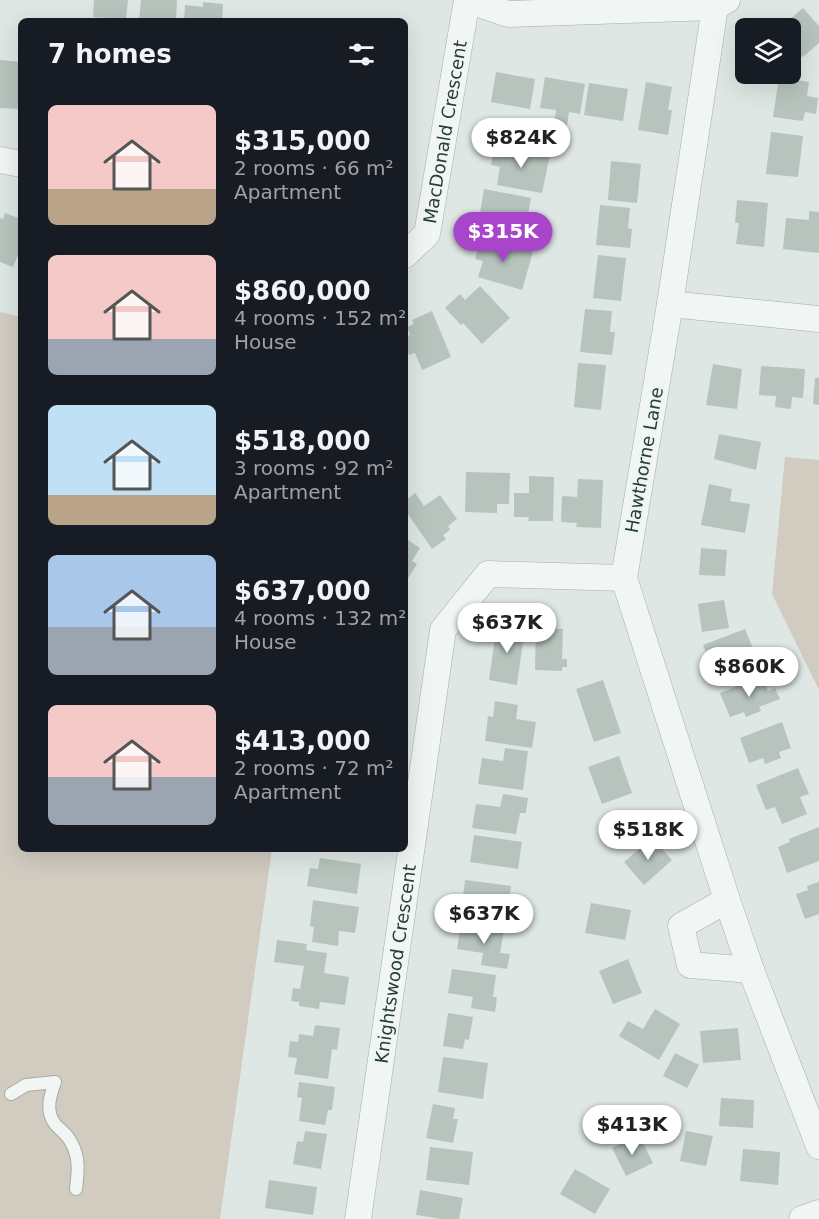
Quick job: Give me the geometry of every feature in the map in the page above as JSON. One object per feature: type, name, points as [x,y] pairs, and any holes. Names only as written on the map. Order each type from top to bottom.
[{"type":"street","points":[[467,0],[508,14],[721,4]]},
{"type":"street","name":"MacDonald Crescent","points":[[408,252],[427,234],[467,0]]},
{"type":"street","name":"Hawthorne Lane","points":[[721,4],[624,578],[727,900],[819,1146]]},
{"type":"street","points":[[0,160],[18,163]]},
{"type":"street","points":[[670,304],[819,319]]},
{"type":"street","name":"Knightswood Crescent","points":[[358,1219],[443,630],[488,574],[624,578]]},
{"type":"street","points":[[727,900],[681,926],[690,965],[752,970]]},
{"type":"street","points":[[801,1219],[819,1213]]},
{"type":"lane","points":[[11,1094],[26,1084],[55,1082],[49,1104],[50,1114],[55,1124],[72,1143],[75,1151],[79,1169],[76,1189]]},
{"type":"shaded area","points":[[0,312],[18,316],[18,852],[272,852],[220,1219],[0,1219]]},
{"type":"shaded area","points":[[785,457],[819,460],[819,690],[772,594]]},
{"type":"building","points":[[94,0],[128,0],[126,18],[93,17]]},
{"type":"building","points":[[141,0],[177,0],[176,18],[139,18]]},
{"type":"building","points":[[203,2],[223,4],[222,18],[184,18],[185,5],[203,7]]},
{"type":"building","points":[[803,8],[819,26],[819,43],[803,57],[801,56],[801,18],[792,18]]},
{"type":"building","points":[[0,60],[18,62],[18,109],[0,108]]},
{"type":"building","points":[[496,72],[535,79],[530,109],[491,102]]},
{"type":"building","points":[[545,77],[585,84],[580,114],[569,112],[567,126],[554,124],[556,110],[540,108]]},
{"type":"building","points":[[801,81],[809,82],[807,96],[818,98],[816,114],[805,112],[803,121],[773,117],[778,84],[801,84]]},
{"type":"building","points":[[646,82],[672,87],[668,110],[672,110],[668,135],[638,130]]},
{"type":"building","points":[[589,83],[628,89],[623,121],[584,115]]},
{"type":"building","points":[[771,132],[803,136],[798,177],[766,174]]},
{"type":"building","points":[[495,145],[550,155],[542,193],[497,185],[500,167],[491,165]]},
{"type":"building","points":[[611,161],[641,164],[637,203],[608,200]]},
{"type":"building","points":[[484,189],[531,198],[524,237],[485,230],[488,215],[480,213]]},
{"type":"building","points":[[737,200],[768,203],[764,247],[736,244],[739,223],[735,223]]},
{"type":"building","points":[[600,205],[630,208],[628,228],[632,229],[630,248],[596,245]]},
{"type":"building","points":[[809,211],[819,212],[819,253],[783,249],[786,218],[809,220]]},
{"type":"building","points":[[5,213],[18,218],[18,255],[13,267],[0,262],[0,218],[3,219]]},
{"type":"building","points":[[482,237],[533,252],[522,290],[478,277],[483,261],[475,259]]},
{"type":"building","points":[[598,255],[626,258],[621,301],[593,298]]},
{"type":"building","points":[[480,286],[510,318],[482,344],[463,323],[461,325],[445,308],[460,294],[465,300]]},
{"type":"building","points":[[585,309],[612,311],[610,332],[615,332],[612,355],[580,352]]},
{"type":"building","points":[[432,311],[451,357],[422,370],[415,353],[409,355],[408,353],[408,336],[410,335],[408,327],[414,324],[412,320]]},
{"type":"building","points":[[578,363],[606,365],[601,410],[574,407]]},
{"type":"building","points":[[713,364],[742,369],[737,409],[706,405]]},
{"type":"building","points":[[761,366],[805,369],[803,398],[792,397],[791,409],[775,407],[776,396],[759,395]]},
{"type":"building","points":[[815,378],[819,378],[819,405],[813,404]]},
{"type":"building","points":[[719,434],[761,442],[756,470],[714,459]]},
{"type":"building","points":[[466,472],[510,473],[509,504],[497,504],[497,513],[465,512]]},
{"type":"building","points":[[529,476],[554,477],[553,521],[528,521],[529,517],[514,517],[514,493],[529,493]]},
{"type":"building","points":[[578,479],[603,480],[601,528],[576,527],[577,523],[561,522],[562,496],[577,497]]},
{"type":"building","points":[[709,484],[732,489],[730,501],[750,504],[745,533],[701,525]]},
{"type":"building","points":[[415,493],[424,506],[440,495],[457,519],[448,526],[450,530],[443,535],[446,539],[432,549],[408,514],[408,499]]},
{"type":"building","points":[[408,540],[420,548],[412,561],[417,564],[408,578]]},
{"type":"building","points":[[701,548],[727,550],[725,576],[699,575]]},
{"type":"building","points":[[724,600],[729,628],[702,632],[698,604]]},
{"type":"building","points":[[497,623],[525,627],[517,685],[489,680]]},
{"type":"building","points":[[536,628],[563,629],[562,659],[567,659],[567,667],[562,667],[562,671],[535,670]]},
{"type":"building","points":[[745,629],[755,654],[741,660],[748,678],[722,687],[703,645]]},
{"type":"building","points":[[762,676],[768,691],[775,688],[780,699],[759,707],[761,711],[746,717],[744,712],[730,717],[720,693]]},
{"type":"building","points":[[603,680],[621,733],[594,742],[576,689]]},
{"type":"building","points":[[495,701],[518,705],[516,719],[536,722],[532,748],[485,741],[488,716],[493,717]]},
{"type":"building","points":[[782,722],[791,748],[779,752],[781,758],[765,764],[763,758],[749,763],[740,738]]},
{"type":"building","points":[[505,748],[528,751],[523,790],[478,784],[482,758],[503,761]]},
{"type":"building","points":[[619,756],[632,793],[602,804],[588,767]]},
{"type":"building","points":[[798,768],[809,794],[800,797],[807,814],[782,824],[775,807],[766,810],[756,785]]},
{"type":"building","points":[[503,794],[528,798],[526,813],[520,813],[516,834],[472,828],[476,804],[500,807]]},
{"type":"building","points":[[819,827],[819,861],[787,873],[778,847],[790,842],[789,839]]},
{"type":"building","points":[[474,835],[522,842],[518,869],[470,862]]},
{"type":"building","points":[[652,838],[672,860],[644,885],[624,862]]},
{"type":"building","points":[[320,858],[361,864],[357,894],[307,886],[310,868],[318,869]]},
{"type":"building","points":[[465,880],[511,886],[508,908],[511,909],[509,925],[486,922],[488,909],[462,906]]},
{"type":"building","points":[[819,882],[819,914],[805,919],[796,894],[808,890],[807,886]]},
{"type":"building","points":[[313,900],[359,907],[355,933],[339,931],[338,946],[312,942],[314,927],[310,926]]},
{"type":"building","points":[[591,903],[631,910],[625,940],[585,933]]},
{"type":"building","points":[[461,925],[504,931],[500,953],[510,954],[507,969],[481,965],[483,953],[457,949]]},
{"type":"building","points":[[277,940],[307,944],[306,950],[327,953],[324,973],[349,977],[345,1005],[320,1002],[319,1009],[299,1006],[299,1002],[291,1001],[293,988],[300,989],[304,966],[274,962]]},
{"type":"building","points":[[628,959],[642,993],[613,1004],[599,971]]},
{"type":"building","points":[[452,969],[496,975],[493,997],[497,997],[495,1012],[471,1008],[473,997],[448,993]]},
{"type":"building","points":[[655,1009],[680,1024],[659,1060],[619,1036],[628,1021],[643,1029]]},
{"type":"building","points":[[448,1013],[473,1017],[469,1040],[465,1039],[463,1049],[443,1046]]},
{"type":"building","points":[[315,1025],[340,1028],[337,1050],[332,1049],[328,1079],[294,1074],[297,1058],[288,1057],[290,1041],[298,1042],[299,1034],[313,1036]]},
{"type":"building","points":[[738,1028],[741,1060],[703,1063],[700,1031]]},
{"type":"building","points":[[675,1053],[699,1065],[687,1088],[663,1076]]},
{"type":"building","points":[[443,1057],[488,1063],[483,1099],[438,1092]]},
{"type":"building","points":[[299,1082],[335,1087],[332,1110],[328,1110],[325,1125],[299,1121],[302,1098],[297,1097]]},
{"type":"building","points":[[721,1098],[754,1100],[753,1128],[719,1126]]},
{"type":"building","points":[[433,1104],[455,1108],[453,1119],[458,1119],[453,1143],[426,1138]]},
{"type":"building","points":[[305,1131],[327,1134],[321,1169],[293,1164],[297,1141],[303,1142]]},
{"type":"building","points":[[686,1131],[713,1136],[706,1166],[680,1161]]},
{"type":"building","points":[[639,1135],[653,1163],[626,1176],[612,1148]]},
{"type":"building","points":[[430,1147],[473,1152],[469,1185],[426,1180]]},
{"type":"building","points":[[743,1149],[780,1152],[778,1185],[740,1181]]},
{"type":"building","points":[[575,1169],[610,1189],[595,1214],[560,1194]]},
{"type":"building","points":[[269,1180],[317,1187],[313,1215],[265,1208]]},
{"type":"building","points":[[420,1190],[463,1198],[459,1219],[416,1215]]}]
